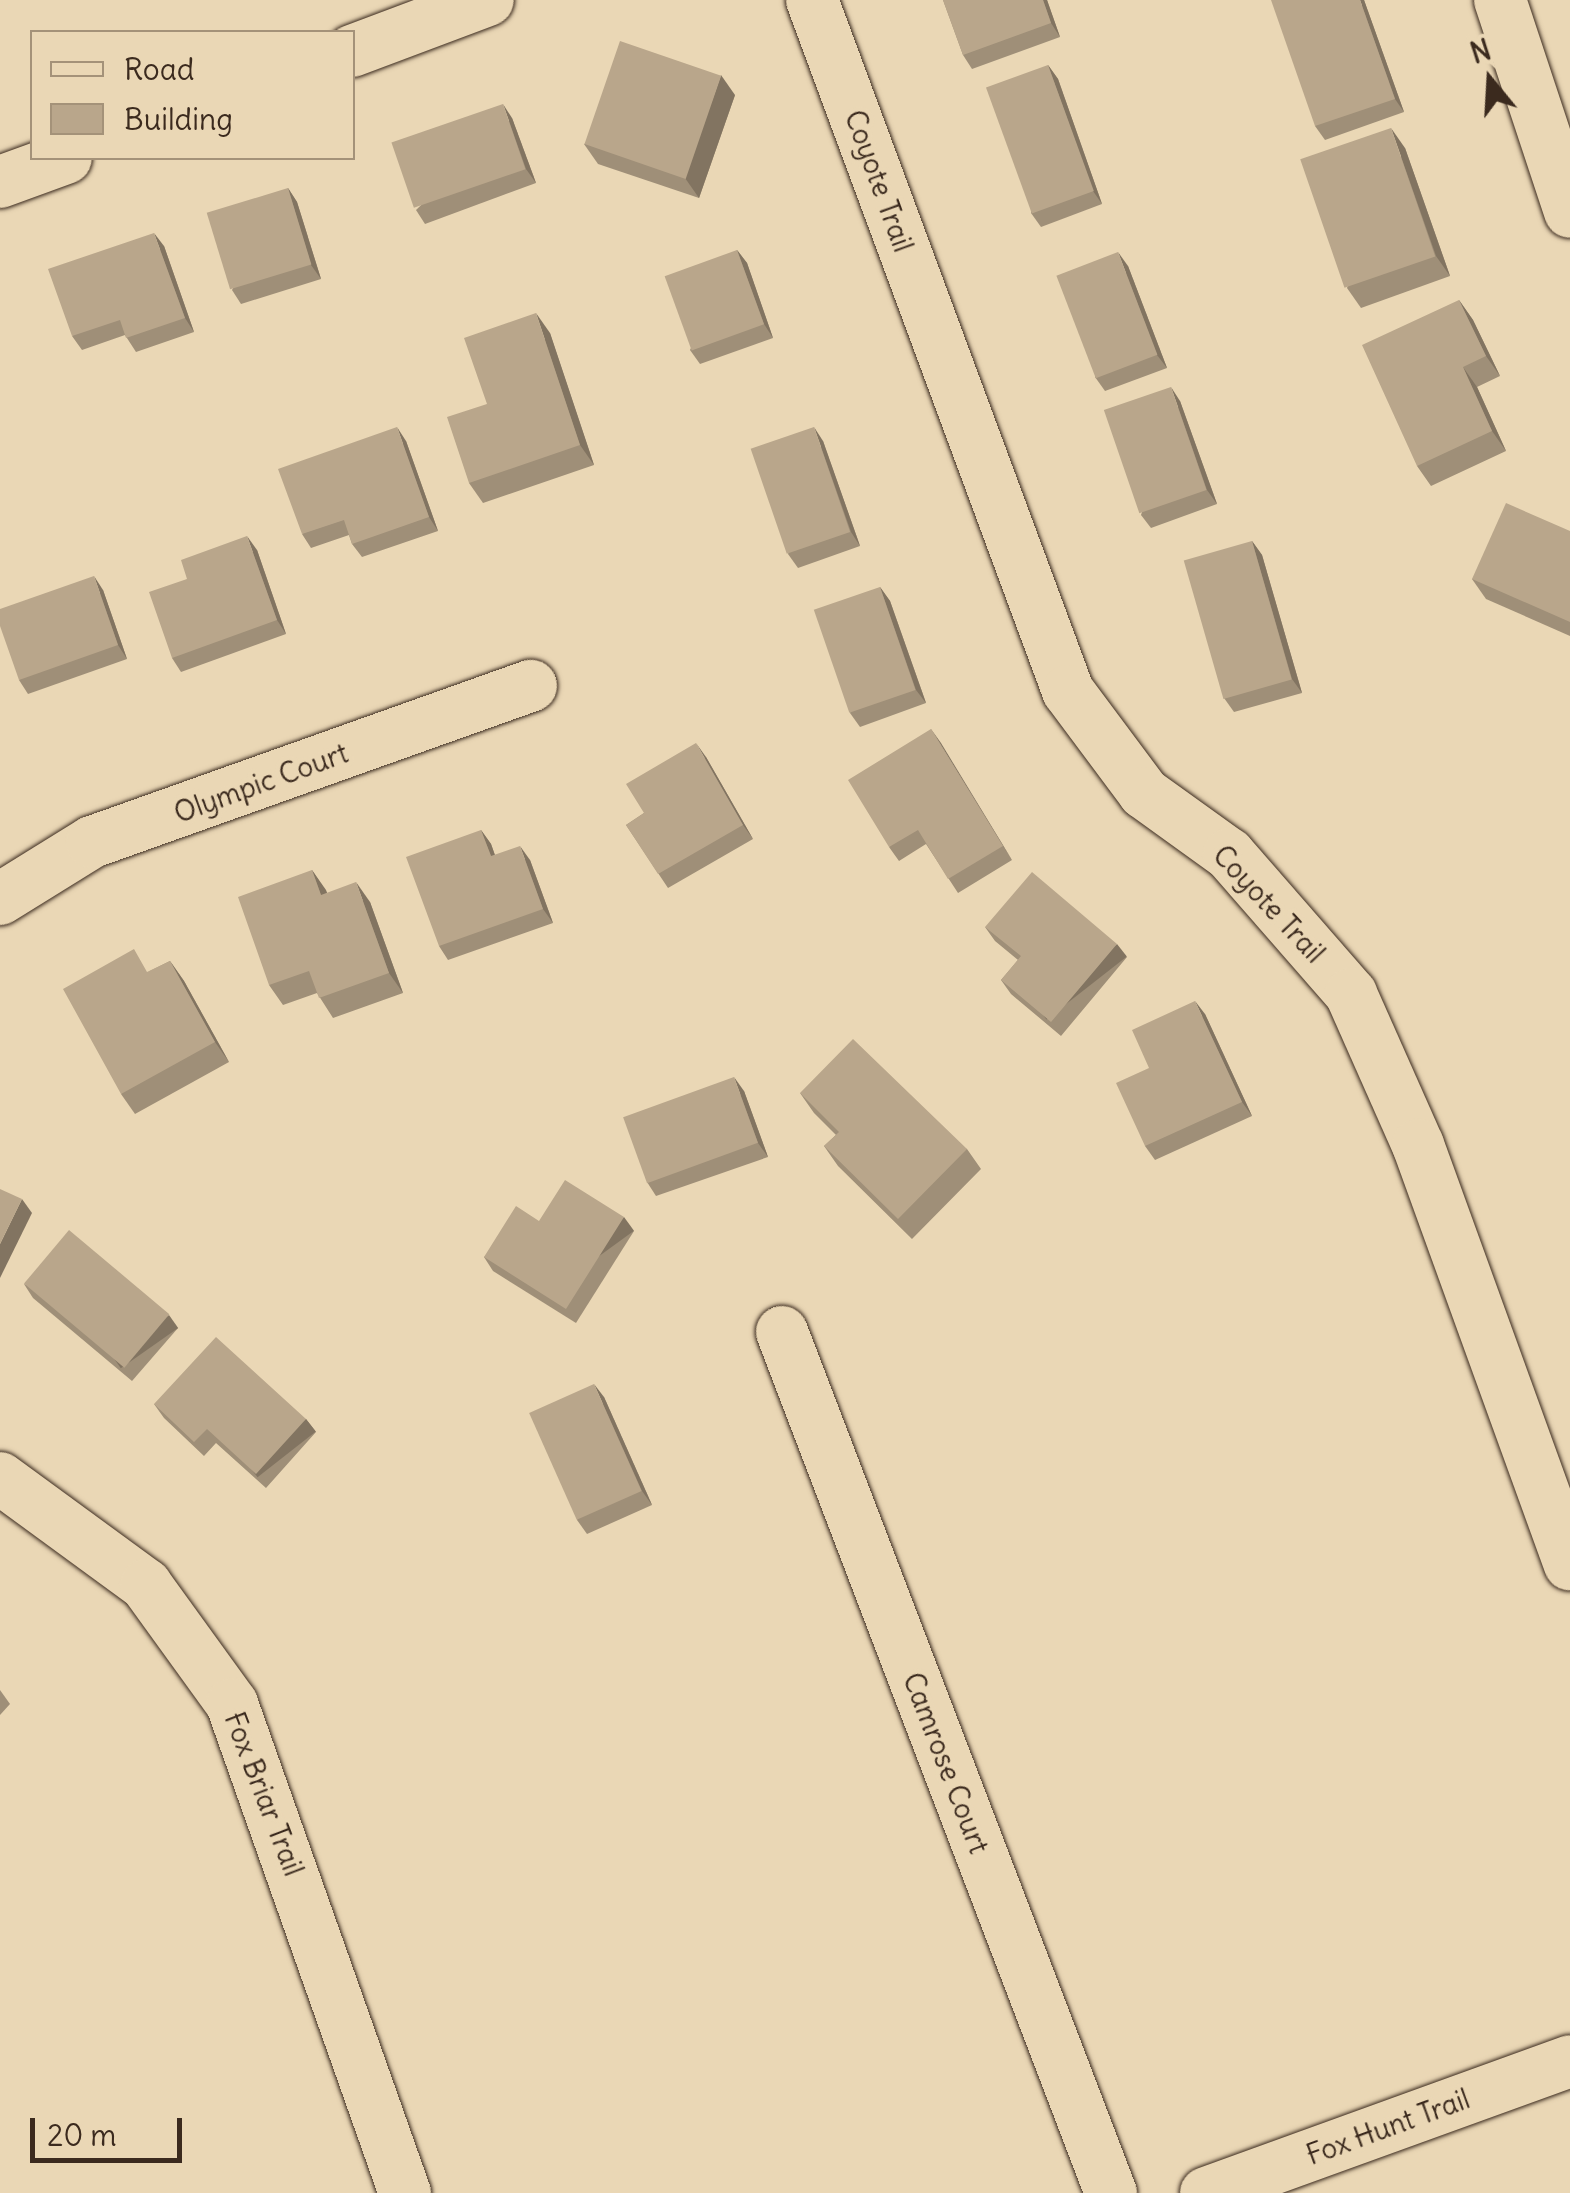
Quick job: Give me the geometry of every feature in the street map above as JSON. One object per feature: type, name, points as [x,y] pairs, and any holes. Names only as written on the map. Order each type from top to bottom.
[{"type":"street","points":[[355,50],[488,0]]},
{"type":"street","name":"Coyote Trail","points":[[812,0],[1068,691],[1144,792],[1229,854],[1351,994],[1418,1145],[1570,1564]]},
{"type":"street","points":[[1500,0],[1570,212]]},
{"type":"street","points":[[0,182],[60,160]]},
{"type":"street","name":"Olympic Court","points":[[0,899],[92,842],[531,686]]},
{"type":"street","name":"Camrose Court","points":[[782,1332],[1111,2193]]},
{"type":"street","name":"Fox Briar Trail","points":[[0,1478],[146,1585],[232,1704],[405,2193]]},
{"type":"street","name":"Fox Hunt Trail","points":[[1206,2193],[1570,2061]]},
{"type":"building","points":[[943,0],[1043,0],[1051,23],[963,55]]},
{"type":"building","points":[[1271,0],[1360,0],[1395,99],[1315,126]]},
{"type":"building","points":[[620,41],[721,76],[686,179],[585,144]]},
{"type":"building","points":[[1048,65],[1094,191],[1032,213],[986,88]]},
{"type":"building","points":[[503,104],[525,169],[414,208],[391,142]]},
{"type":"building","points":[[1391,128],[1435,257],[1345,288],[1300,159]]},
{"type":"building","points":[[288,188],[311,265],[230,289],[207,213]]},
{"type":"building","points":[[154,233],[185,318],[126,338],[120,320],[72,336],[48,269]]},
{"type":"building","points":[[737,250],[764,324],[692,351],[665,276]]},
{"type":"building","points":[[1118,252],[1157,355],[1096,378],[1056,276]]},
{"type":"building","points":[[1459,300],[1486,356],[1463,367],[1492,431],[1417,466],[1362,345]]},
{"type":"building","points":[[536,313],[580,445],[469,483],[447,417],[487,404],[464,338]]},
{"type":"building","points":[[1171,387],[1206,490],[1139,513],[1104,410]]},
{"type":"building","points":[[397,427],[429,517],[352,544],[344,520],[302,534],[278,469]]},
{"type":"building","points":[[814,427],[850,532],[787,554],[751,449]]},
{"type":"building","points":[[1506,503],[1570,531],[1570,622],[1472,579]]},
{"type":"building","points":[[247,536],[277,620],[172,658],[149,592],[187,579],[181,560]]},
{"type":"building","points":[[1252,541],[1292,679],[1223,699],[1184,561]]},
{"type":"building","points":[[94,576],[118,645],[19,680],[0,626],[0,609]]},
{"type":"building","points":[[880,587],[915,690],[849,713],[814,610]]},
{"type":"building","points":[[931,729],[1003,846],[948,879],[918,830],[889,847],[848,780]]},
{"type":"building","points":[[696,743],[743,825],[658,874],[626,825],[644,813],[626,784]]},
{"type":"building","points":[[481,830],[491,856],[520,846],[543,909],[439,946],[406,857]]},
{"type":"building","points":[[312,870],[321,895],[356,882],[389,973],[319,998],[309,971],[269,985],[238,897]]},
{"type":"building","points":[[1032,872],[1117,944],[1051,1022],[1001,980],[1021,956],[985,927]]},
{"type":"building","points":[[134,949],[147,972],[170,961],[215,1042],[121,1094],[63,989]]},
{"type":"building","points":[[1195,1001],[1242,1102],[1145,1146],[1116,1083],[1149,1068],[1132,1030]]},
{"type":"building","points":[[853,1039],[967,1149],[898,1219],[824,1146],[839,1132],[800,1093]]},
{"type":"building","points":[[734,1077],[758,1143],[647,1183],[623,1117]]},
{"type":"building","points":[[565,1180],[624,1217],[566,1309],[484,1257],[516,1206],[539,1221]]},
{"type":"building","points":[[0,1189],[22,1199],[0,1244]]},
{"type":"building","points":[[69,1230],[169,1314],[124,1368],[24,1284]]},
{"type":"building","points":[[216,1337],[306,1419],[256,1474],[207,1429],[194,1442],[154,1404]]},
{"type":"building","points":[[594,1384],[642,1491],[577,1520],[529,1413]]}]
